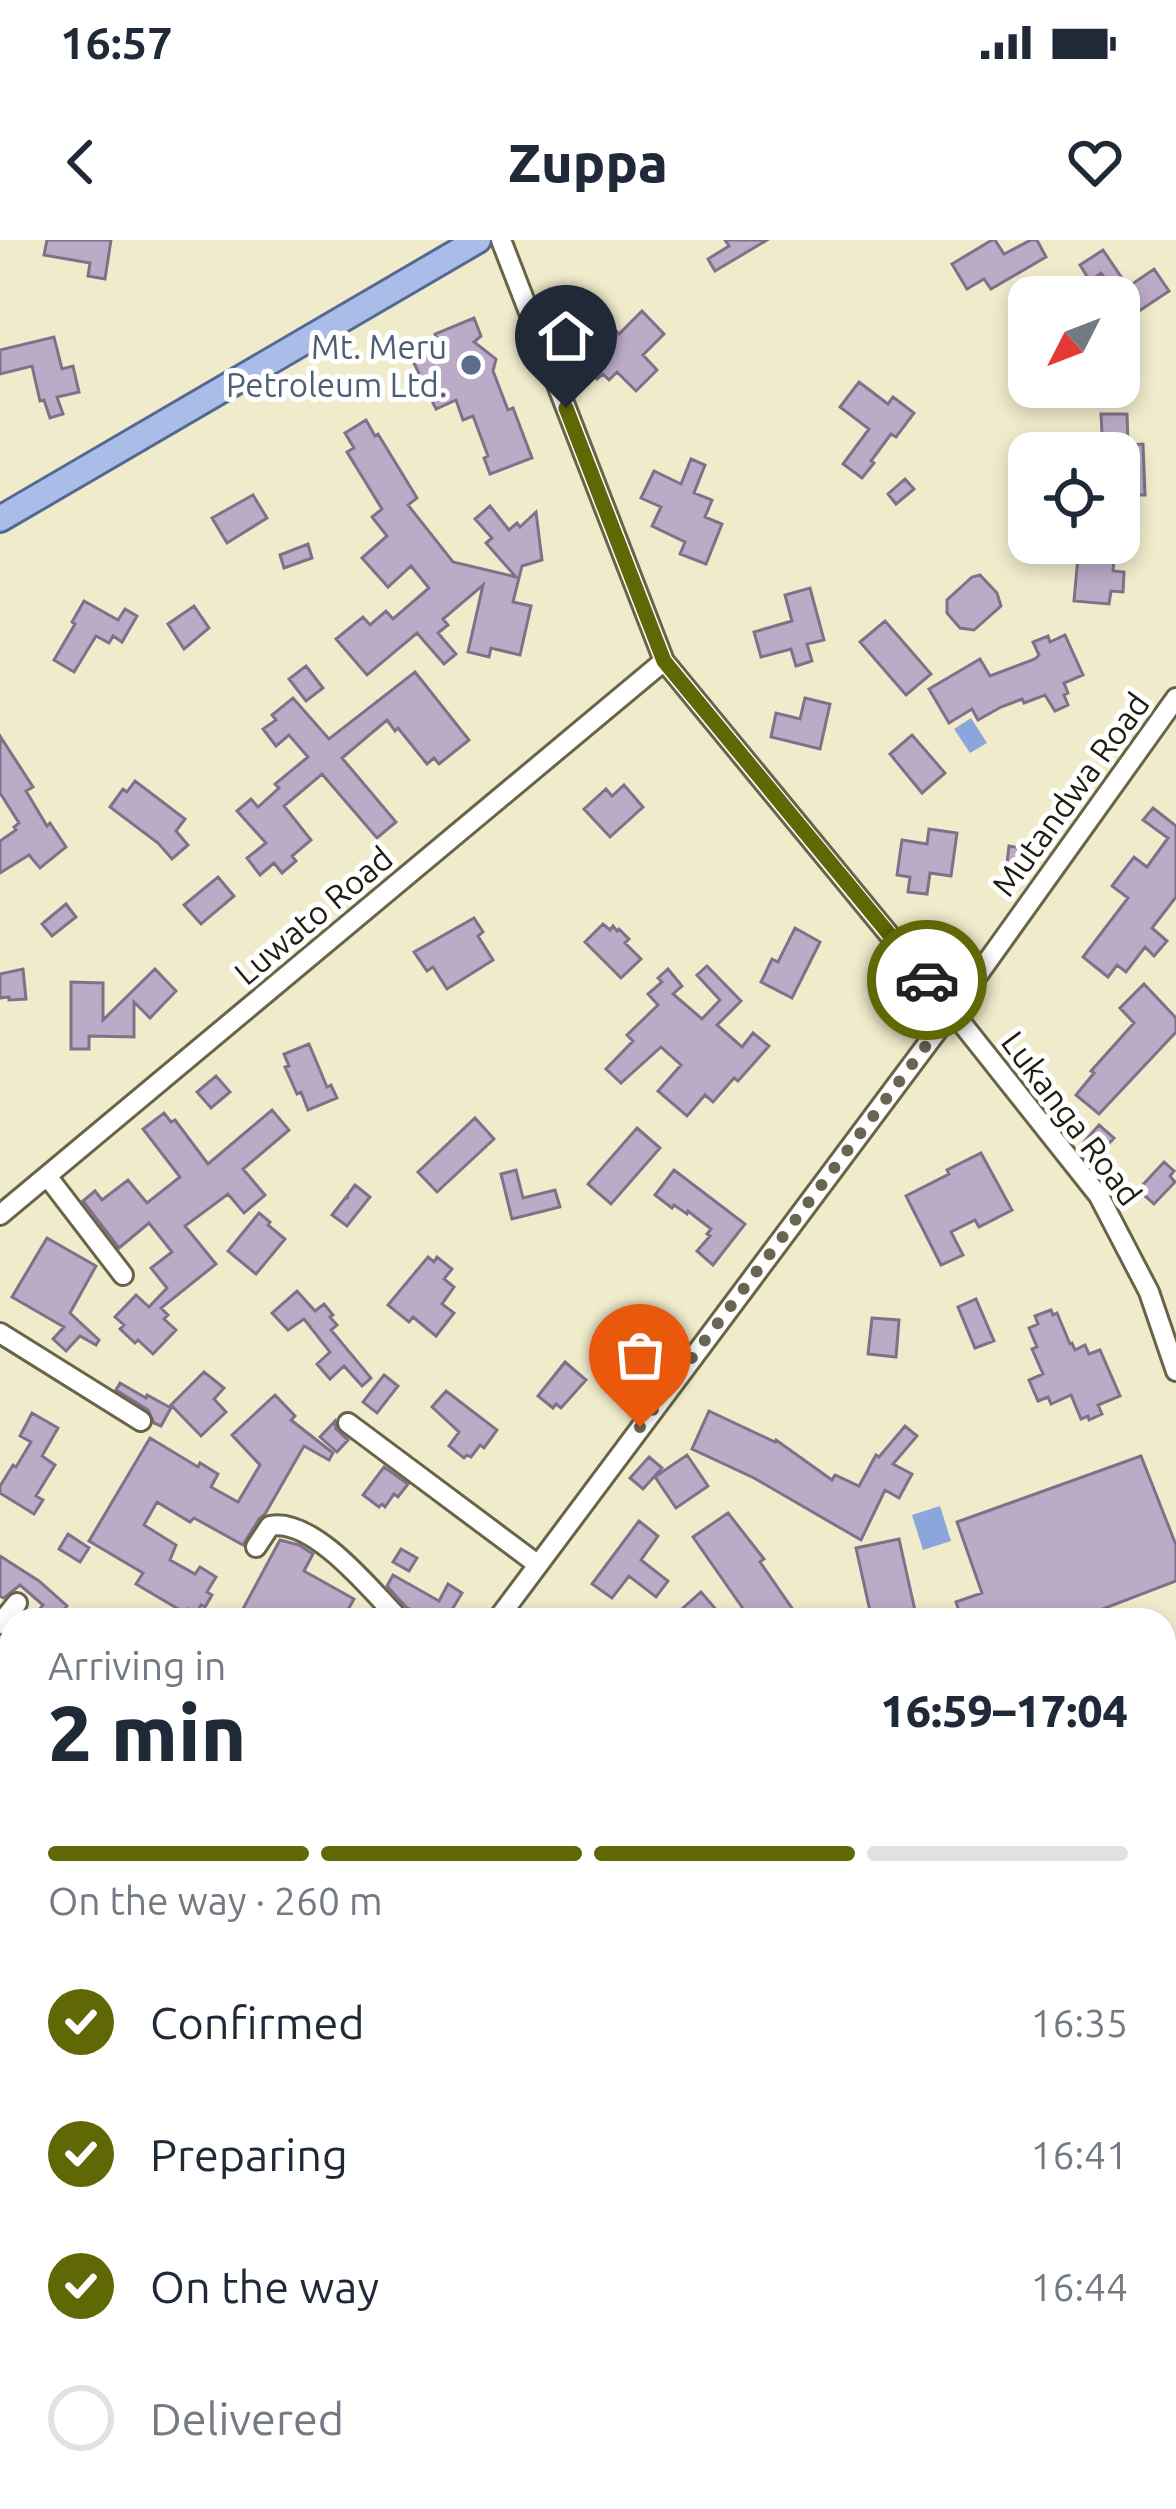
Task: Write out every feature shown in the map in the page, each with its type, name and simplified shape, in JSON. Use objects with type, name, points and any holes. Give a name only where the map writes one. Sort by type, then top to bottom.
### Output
[{"type":"main road","points":[[0,519],[478,240]]},
{"type":"street","name":"Lukanga Road","points":[[501,240],[664,661],[1099,1196],[1149,1292],[1176,1371]]},
{"type":"street","name":"Luwato Road","points":[[0,1215],[664,661]]},
{"type":"street","name":"Mutandwa Road","points":[[506,1608],[952,1011],[1176,698]]},
{"type":"street","points":[[47,1176],[123,1275]]},
{"type":"street","points":[[0,1334],[141,1420]]},
{"type":"street","points":[[348,1423],[537,1564]]},
{"type":"street","points":[[256,1547],[270,1526],[280,1524],[305,1532],[388,1608]]},
{"type":"street","points":[[13,1608],[17,1603]]},
{"type":"water","points":[[971,718],[987,743],[970,753],[954,729]]},
{"type":"water","points":[[940,1506],[951,1541],[923,1550],[912,1515]]},
{"type":"building","points":[[47,240],[111,240],[105,279],[88,276],[90,263],[44,255]]},
{"type":"building","points":[[725,240],[767,240],[715,271],[708,259],[729,246]]},
{"type":"building","points":[[992,240],[1004,254],[1037,240],[1046,257],[991,289],[984,279],[967,289],[952,264]]},
{"type":"building","points":[[1103,250],[1121,276],[1087,276],[1080,265]]},
{"type":"building","points":[[1154,269],[1169,291],[1140,310],[1140,279]]},
{"type":"building","points":[[642,311],[664,334],[643,355],[657,370],[636,391],[617,372],[609,380],[603,374],[597,379],[586,367],[591,362],[573,343],[601,315],[619,334]]},
{"type":"building","points":[[474,318],[481,336],[474,342],[496,359],[493,371],[532,458],[490,474],[473,416],[463,420],[456,400],[436,409],[411,357],[438,344],[435,334]]},
{"type":"building","points":[[54,337],[62,369],[73,366],[79,392],[57,397],[63,414],[50,418],[44,400],[40,401],[32,366],[0,374],[0,350]]},
{"type":"building","points":[[859,382],[888,404],[893,397],[914,413],[896,437],[891,434],[862,478],[843,464],[869,429],[840,407]]},
{"type":"building","points":[[1101,414],[1127,414],[1128,432],[1102,432]]},
{"type":"building","points":[[366,420],[417,498],[408,505],[453,562],[516,577],[486,543],[492,538],[475,519],[490,506],[509,530],[517,523],[520,527],[536,512],[542,560],[522,566],[513,602],[531,606],[520,655],[491,648],[489,657],[468,652],[483,585],[443,619],[448,625],[438,633],[456,654],[444,664],[417,633],[367,675],[336,639],[363,617],[370,625],[386,611],[393,619],[429,588],[411,566],[388,587],[362,558],[387,536],[372,517],[382,509],[347,452],[354,448],[345,433]]},
{"type":"building","points":[[1140,444],[1143,444],[1145,495],[1140,495]]},
{"type":"building","points":[[691,459],[705,465],[694,493],[712,500],[705,517],[722,524],[706,564],[680,554],[685,542],[652,526],[661,507],[641,498],[654,471],[681,484]]},
{"type":"building","points":[[905,479],[914,489],[896,504],[888,494]]},
{"type":"building","points":[[253,495],[267,518],[227,543],[212,518]]},
{"type":"building","points":[[308,544],[312,558],[284,568],[280,555]]},
{"type":"building","points":[[1077,564],[1114,564],[1113,571],[1124,572],[1123,592],[1111,591],[1109,604],[1074,601]]},
{"type":"building","points":[[980,575],[997,593],[1001,606],[974,630],[960,628],[947,613],[947,600]]},
{"type":"building","points":[[810,588],[824,640],[807,644],[812,661],[796,666],[791,649],[761,657],[754,632],[792,621],[785,595]]},
{"type":"building","points":[[84,601],[118,620],[125,609],[137,616],[122,642],[113,636],[109,643],[96,636],[74,672],[54,660]]},
{"type":"building","points":[[194,606],[209,628],[184,649],[168,624]]},
{"type":"building","points":[[885,621],[931,674],[906,695],[860,642]]},
{"type":"building","points":[[1065,635],[1083,675],[1064,683],[1068,705],[1055,711],[1045,695],[1024,703],[1022,699],[978,720],[972,709],[949,723],[929,689],[980,659],[990,676],[1035,659],[1039,655],[1033,642],[1048,636],[1050,642]]},
{"type":"building","points":[[306,666],[323,688],[306,701],[289,679]]},
{"type":"building","points":[[415,672],[469,740],[439,764],[434,758],[427,764],[387,720],[342,758],[396,822],[377,838],[322,774],[284,806],[311,840],[292,856],[296,861],[282,873],[274,863],[260,875],[247,858],[266,843],[237,811],[251,799],[258,807],[279,788],[275,784],[308,757],[289,735],[276,746],[263,729],[276,720],[272,715],[293,698],[329,739]]},
{"type":"building","points":[[805,698],[830,704],[820,749],[771,737],[776,713],[800,719]]},
{"type":"building","points":[[912,735],[945,773],[922,793],[890,754]]},
{"type":"building","points":[[0,736],[33,787],[26,791],[66,847],[40,868],[29,855],[0,873],[0,841],[19,823],[0,793]]},
{"type":"building","points":[[135,781],[185,819],[176,831],[188,845],[172,859],[110,807]]},
{"type":"building","points":[[624,785],[643,807],[610,837],[584,809],[606,789],[612,796]]},
{"type":"building","points":[[1153,808],[1176,826],[1176,897],[1152,928],[1167,941],[1154,956],[1145,947],[1126,972],[1117,965],[1108,977],[1083,957],[1128,898],[1112,886],[1134,857],[1147,867],[1168,838],[1143,820]]},
{"type":"building","points":[[929,829],[957,833],[951,876],[930,873],[927,894],[908,892],[910,877],[897,875],[902,840],[927,844]]},
{"type":"building","points":[[1009,846],[1028,849],[1025,874],[1006,871]]},
{"type":"building","points":[[218,877],[234,896],[201,924],[184,905]]},
{"type":"building","points":[[66,904],[76,917],[52,936],[42,924]]},
{"type":"building","points":[[474,918],[483,932],[478,936],[493,960],[447,989],[433,967],[427,971],[414,952]]},
{"type":"building","points":[[603,924],[610,930],[613,926],[619,929],[641,959],[621,978],[585,942]]},
{"type":"building","points":[[795,928],[820,942],[792,998],[761,982],[772,959],[778,962]]},
{"type":"building","points":[[707,966],[741,1001],[717,1025],[742,1047],[753,1033],[769,1046],[738,1081],[734,1078],[713,1102],[705,1095],[687,1116],[658,1091],[681,1065],[661,1047],[621,1083],[606,1069],[633,1041],[627,1035],[658,1005],[648,994],[668,969],[682,986],[673,994],[702,1019],[720,1000],[697,975]]},
{"type":"building","points":[[23,969],[26,999],[0,998],[0,974]]},
{"type":"building","points":[[155,969],[176,991],[150,1018],[134,1002],[134,1037],[89,1036],[89,1049],[71,1049],[71,982],[103,983],[103,1020]]},
{"type":"building","points":[[1144,984],[1176,1018],[1176,1032],[1099,1114],[1076,1095],[1134,1023],[1120,1008]]},
{"type":"building","points":[[309,1044],[327,1087],[331,1085],[337,1098],[308,1110],[285,1067],[289,1066],[284,1054]]},
{"type":"building","points":[[216,1076],[230,1092],[211,1108],[197,1092]]},
{"type":"building","points":[[272,1110],[289,1130],[243,1169],[265,1195],[244,1213],[228,1194],[185,1226],[216,1264],[161,1308],[168,1315],[164,1319],[176,1330],[153,1354],[120,1329],[124,1325],[115,1317],[136,1295],[149,1307],[167,1288],[151,1268],[172,1252],[149,1223],[119,1248],[83,1201],[95,1191],[102,1200],[128,1180],[147,1203],[180,1177],[143,1129],[164,1113],[171,1122],[175,1120],[208,1164]]},
{"type":"building","points":[[475,1118],[494,1139],[437,1192],[418,1172]]},
{"type":"building","points":[[1099,1125],[1114,1138],[1098,1155],[1084,1142]]},
{"type":"building","points":[[637,1128],[660,1148],[611,1204],[588,1184]]},
{"type":"building","points":[[981,1153],[1012,1210],[979,1227],[975,1220],[951,1232],[963,1255],[941,1265],[906,1196]]},
{"type":"building","points":[[1164,1162],[1174,1171],[1170,1176],[1175,1182],[1154,1204],[1138,1190]]},
{"type":"building","points":[[516,1170],[523,1198],[555,1190],[560,1207],[512,1219],[501,1174]]},
{"type":"building","points":[[674,1170],[745,1224],[713,1265],[697,1251],[711,1229],[655,1195]]},
{"type":"building","points":[[355,1185],[370,1197],[347,1226],[332,1215]]},
{"type":"building","points":[[259,1213],[285,1239],[256,1274],[228,1251]]},
{"type":"building","points":[[47,1238],[96,1266],[70,1313],[99,1340],[96,1345],[80,1336],[66,1351],[53,1339],[64,1327],[12,1297]]},
{"type":"building","points":[[428,1257],[434,1262],[437,1257],[452,1269],[444,1279],[454,1287],[442,1304],[454,1313],[436,1336],[388,1305]]},
{"type":"building","points":[[297,1291],[315,1311],[324,1304],[333,1315],[337,1325],[331,1330],[371,1378],[362,1386],[344,1366],[330,1379],[317,1364],[330,1352],[304,1319],[288,1330],[272,1313]]},
{"type":"building","points":[[976,1299],[994,1341],[975,1348],[958,1307]]},
{"type":"building","points":[[1051,1310],[1057,1313],[1075,1350],[1085,1345],[1089,1354],[1100,1350],[1120,1396],[1098,1405],[1102,1414],[1089,1420],[1088,1416],[1081,1419],[1071,1395],[1051,1404],[1048,1397],[1038,1401],[1029,1380],[1043,1374],[1029,1328],[1038,1324],[1035,1316]]},
{"type":"building","points":[[872,1318],[899,1320],[896,1357],[868,1354]]},
{"type":"building","points":[[565,1362],[586,1380],[561,1408],[556,1404],[553,1408],[538,1396]]},
{"type":"building","points":[[204,1372],[224,1388],[214,1399],[226,1412],[201,1436],[171,1405]]},
{"type":"building","points":[[384,1375],[398,1386],[377,1413],[363,1402]]},
{"type":"building","points":[[120,1383],[171,1408],[161,1426],[148,1410],[116,1390]]},
{"type":"building","points":[[446,1391],[497,1430],[471,1457],[464,1458],[449,1446],[459,1432],[432,1407]]},
{"type":"building","points":[[275,1395],[295,1416],[291,1420],[333,1453],[329,1460],[304,1446],[243,1545],[157,1502],[144,1525],[176,1545],[170,1560],[195,1574],[200,1567],[216,1577],[205,1607],[177,1608],[136,1584],[143,1573],[89,1541],[150,1438],[218,1474],[211,1487],[238,1502],[260,1465],[232,1435]]},
{"type":"building","points":[[709,1411],[776,1440],[832,1480],[835,1475],[859,1486],[876,1455],[905,1426],[917,1436],[893,1464],[912,1474],[899,1498],[885,1490],[861,1540],[754,1478],[692,1449]]},
{"type":"building","points":[[32,1413],[58,1428],[42,1456],[55,1465],[36,1496],[43,1500],[34,1514],[0,1493],[0,1486],[31,1442],[20,1436]]},
{"type":"building","points":[[335,1421],[336,1429],[348,1440],[337,1452],[320,1437]]},
{"type":"building","points":[[687,1455],[708,1486],[676,1508],[655,1477]]},
{"type":"building","points":[[1141,1456],[1176,1545],[1176,1581],[1105,1608],[958,1608],[956,1602],[982,1593],[957,1522]]},
{"type":"building","points":[[649,1457],[662,1468],[643,1489],[630,1478]]},
{"type":"building","points":[[384,1467],[408,1484],[398,1497],[394,1494],[385,1507],[379,1507],[363,1495]]},
{"type":"building","points":[[728,1513],[764,1559],[760,1562],[792,1608],[743,1608],[693,1537]]},
{"type":"building","points":[[639,1521],[658,1536],[641,1560],[668,1581],[656,1597],[629,1576],[612,1598],[592,1584]]},
{"type":"building","points":[[68,1534],[89,1548],[80,1562],[59,1549]]},
{"type":"building","points":[[899,1539],[914,1608],[869,1608],[856,1548]]},
{"type":"building","points":[[280,1540],[313,1554],[304,1571],[354,1599],[349,1608],[243,1608]]},
{"type":"building","points":[[401,1549],[417,1558],[409,1571],[393,1562]]},
{"type":"building","points":[[0,1556],[67,1606],[41,1608],[43,1605],[20,1585],[4,1598],[0,1596]]},
{"type":"building","points":[[393,1575],[439,1601],[448,1584],[462,1593],[453,1608],[408,1608],[387,1586]]},
{"type":"building","points":[[701,1592],[715,1608],[683,1608]]},
{"type":"way so far","points":[[640,1427],[952,1011],[927,980]]},
{"type":"place","name":"Mt. Meru Petroleum Ltd.","points":[[471,365]]},
{"type":"route","points":[[566,408],[664,661],[927,980]]}]
